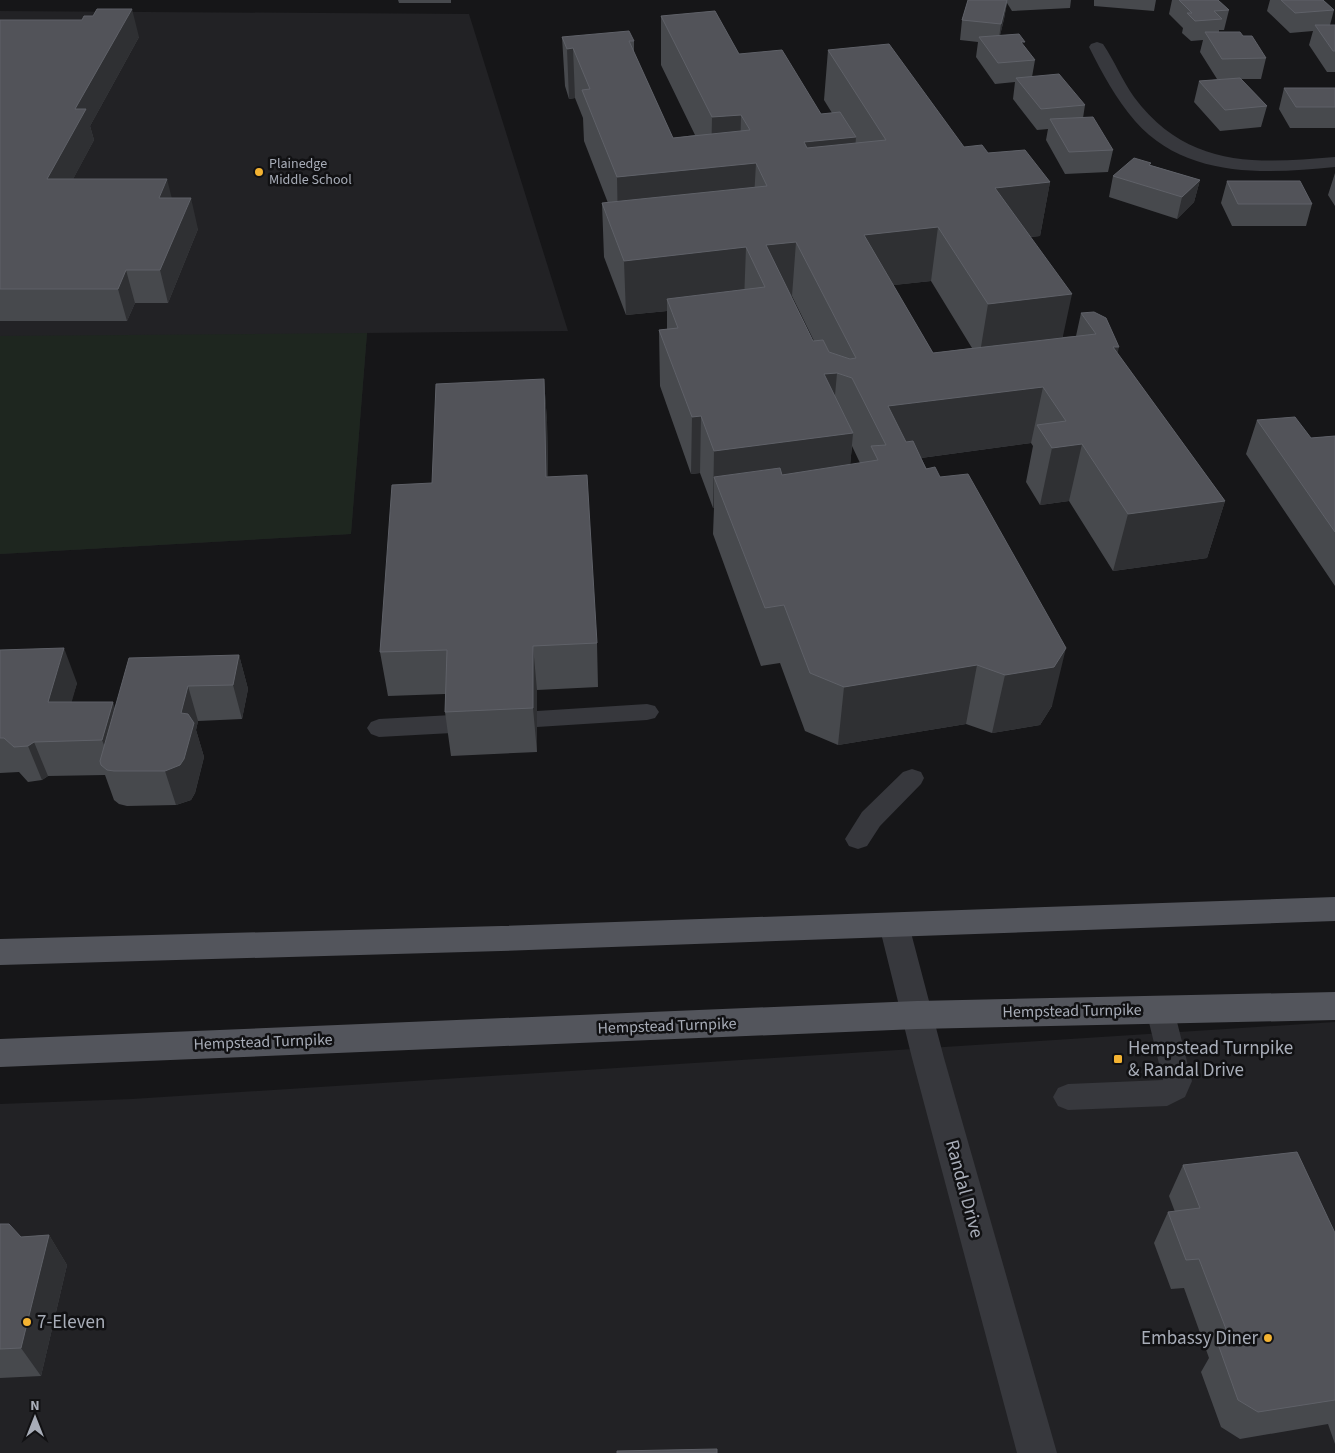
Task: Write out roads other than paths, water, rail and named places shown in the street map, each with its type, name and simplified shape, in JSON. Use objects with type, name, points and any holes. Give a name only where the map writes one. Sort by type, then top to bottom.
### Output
[{"type":"main road","points":[[0,952],[225,947],[1335,909]]},
{"type":"main road","name":"Hempstead Turnpike","points":[[0,1053],[917,1015],[1335,1006]]},
{"type":"street","points":[[1097,47],[1114,82],[1137,112],[1157,134],[1176,147],[1197,156],[1229,163],[1263,167],[1335,162]]},
{"type":"street","name":"Randal Drive","points":[[894,925],[1037,1453]]},
{"type":"lane","points":[[537,719],[647,712]]},
{"type":"lane","points":[[379,728],[452,724]]},
{"type":"lane","points":[[858,839],[871,820],[912,778]]},
{"type":"lane","points":[[1068,1097],[1168,1093],[1175,1088],[1178,1081],[1160,1010]]},
{"type":"place","name":"Plainedge Middle School","points":[[259,172]]},
{"type":"place","name":"Hempstead Turnpike & Randal Drive","points":[[1118,1059]]},
{"type":"place","name":"7-Eleven","points":[[27,1322]]},
{"type":"place","name":"Embassy Diner","points":[[1268,1338]]}]
